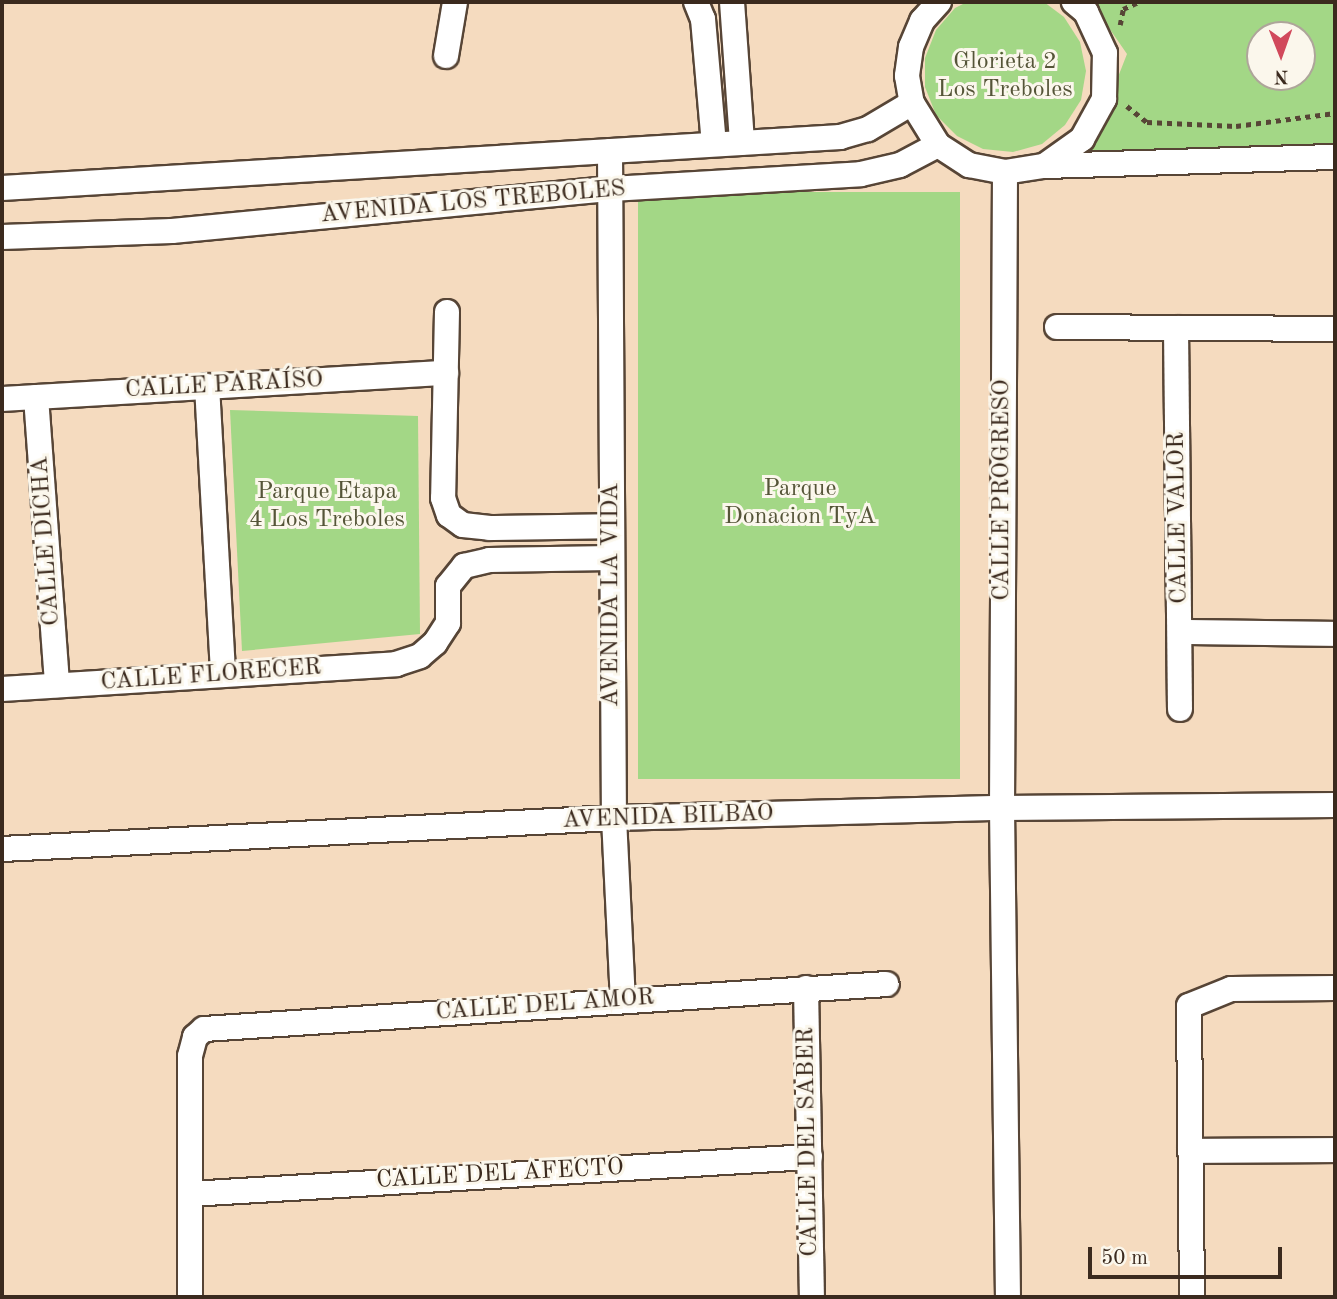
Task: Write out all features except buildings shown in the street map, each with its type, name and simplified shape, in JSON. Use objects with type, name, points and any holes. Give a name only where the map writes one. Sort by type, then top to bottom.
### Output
[{"type":"street","points":[[446,56],[455,2]]},
{"type":"street","points":[[696,2],[703,19],[714,144]]},
{"type":"street","points":[[732,2],[742,143]]},
{"type":"street","points":[[939,2],[922,21],[911,47],[908,76],[912,103],[939,145],[969,165],[1005,172],[1044,166],[1335,157]]},
{"type":"street","points":[[1044,166],[1082,139],[1104,99],[1105,53],[1086,12],[1073,2]]},
{"type":"street","name":"AVENIDA LOS TREBOLES","points":[[2,188],[840,137],[868,130],[912,103]]},
{"type":"street","name":"AVENIDA LOS TREBOLES","points":[[2,237],[172,231],[611,189],[861,174],[900,165],[939,145]]},
{"type":"street","name":"AVENIDA LA VIDA","points":[[610,151],[614,818],[623,1000]]},
{"type":"street","name":"CALLE PROGRESO","points":[[1005,172],[1002,808],[1008,1297]]},
{"type":"street","points":[[447,312],[443,498],[449,515],[463,525],[490,528],[612,526]]},
{"type":"street","points":[[1057,327],[1335,329]]},
{"type":"street","name":"CALLE VALOR","points":[[1177,327],[1180,709]]},
{"type":"street","name":"CALLE PARAÍSO","points":[[2,399],[446,373]]},
{"type":"street","points":[[207,386],[223,675]]},
{"type":"street","name":"CALLE DICHA","points":[[36,397],[58,685]]},
{"type":"street","name":"CALLE FLORECER","points":[[2,689],[396,664],[420,656],[435,643],[448,623],[448,586],[464,566],[489,560],[611,558]]},
{"type":"street","points":[[1181,632],[1335,634]]},
{"type":"street","name":"AVENIDA BILBAO","points":[[2,849],[614,818],[1002,808],[1335,805]]},
{"type":"street","name":"CALLE DEL AMOR","points":[[190,1194],[190,1056],[195,1037],[204,1029],[887,984]]},
{"type":"street","name":"CALLE DEL SABER","points":[[806,988],[812,1297]]},
{"type":"street","points":[[1192,1297],[1189,1006],[1231,989],[1335,988]]},
{"type":"street","points":[[1190,1151],[1335,1150]]},
{"type":"street","name":"CALLE DEL AFECTO","points":[[190,1194],[810,1157]]},
{"type":"street","points":[[190,1194],[190,1297]]},
{"type":"path","points":[[1120,34],[1123,9],[1139,2]]},
{"type":"path","points":[[1119,100],[1147,122],[1236,126],[1335,113]]},
{"type":"green space","name":"Glorieta 2 Los Treboles","points":[[967,2],[1044,2],[1064,17],[1080,42],[1086,71],[1081,100],[1065,125],[1042,144],[1013,152],[983,149],[957,136],[936,115],[925,87],[925,58],[936,30],[955,8]]},
{"type":"green space","points":[[1091,2],[1335,2],[1335,146],[1089,151],[1127,54]]},
{"type":"green space","name":"Parque Donacion TyA","points":[[638,192],[960,192],[960,779],[638,779]]},
{"type":"green space","name":"Parque Etapa 4 Los Treboles","points":[[230,410],[418,416],[420,634],[242,651]]}]
